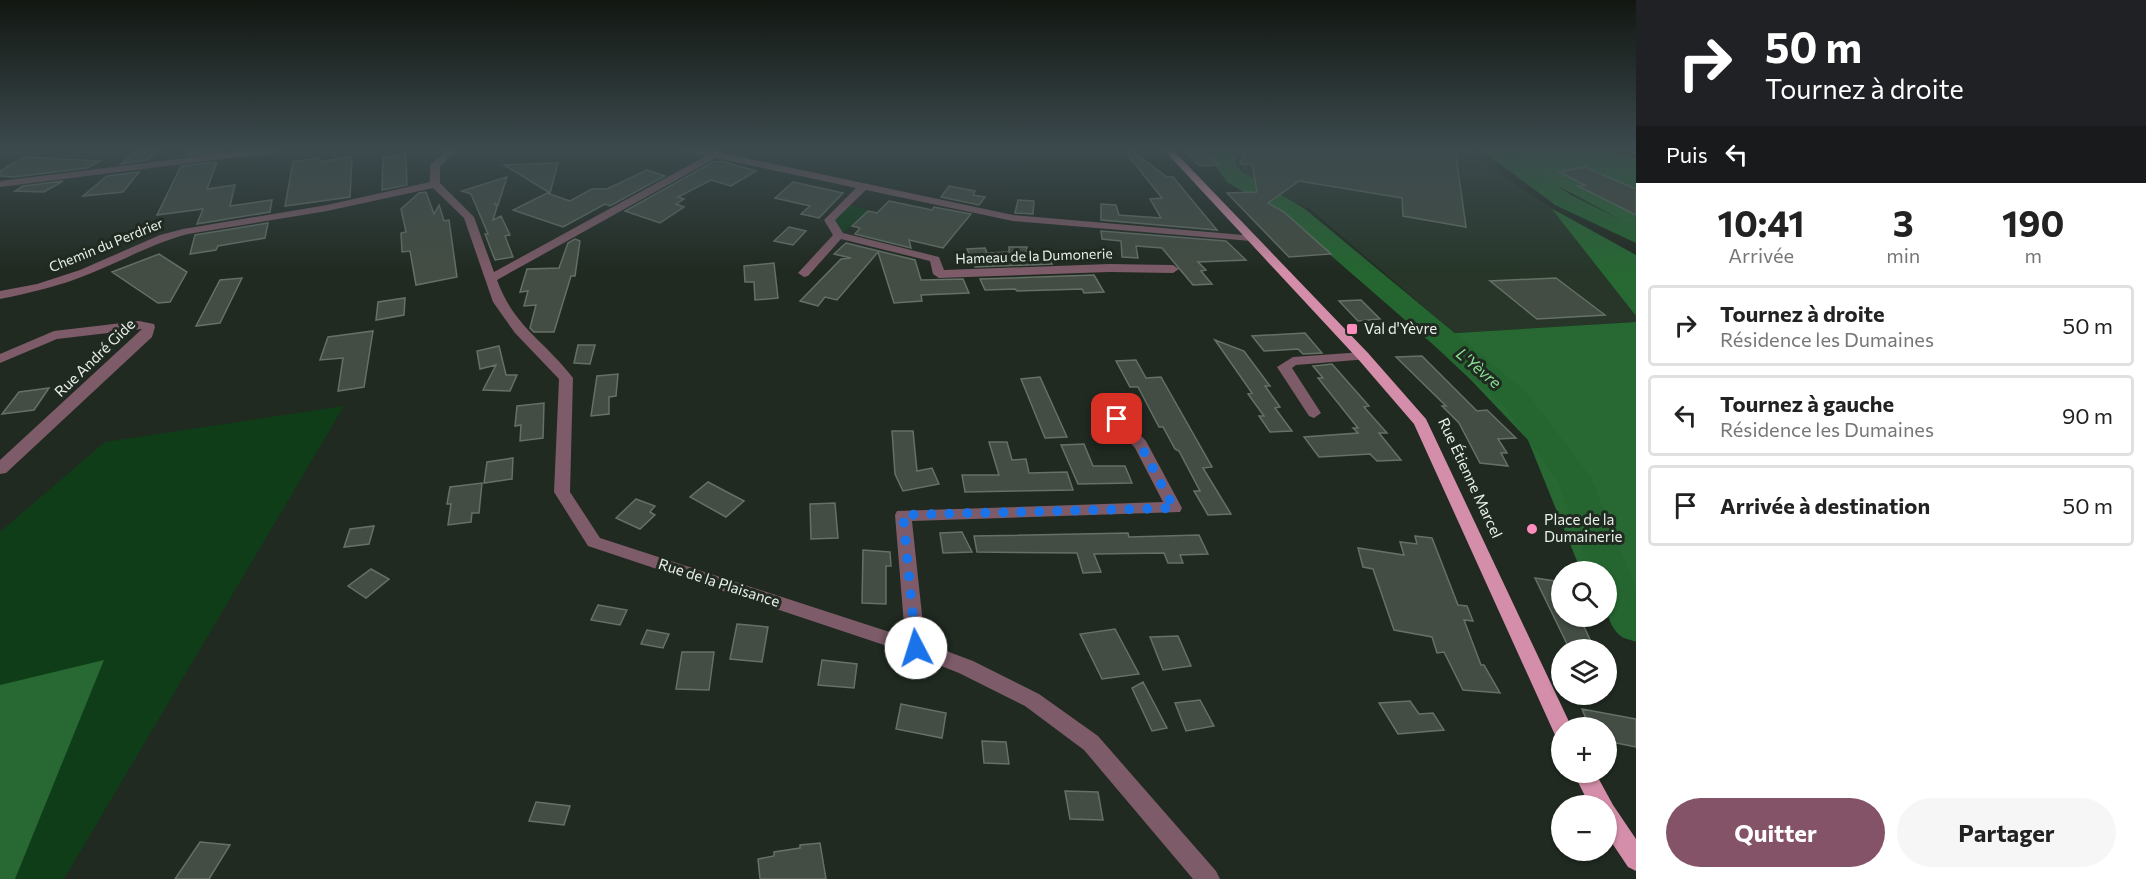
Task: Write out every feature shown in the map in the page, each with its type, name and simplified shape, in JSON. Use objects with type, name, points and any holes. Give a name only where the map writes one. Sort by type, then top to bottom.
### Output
[{"type":"main road","name":"Rue Étienne Marcel","points":[[1206,190],[1407,404],[1426,432],[1557,717]]},
{"type":"main road","points":[[1617,830],[1636,859]]},
{"type":"street","name":"Chemin du Perdrier","points":[[0,296],[40,287],[84,272],[164,237],[187,231],[327,208],[408,190]]},
{"type":"street","name":"Rue de la Plaisance","points":[[441,190],[469,217],[499,302],[520,330],[566,378],[562,492],[594,542],[916,648],[966,667],[1032,700],[1091,743],[1208,879]]},
{"type":"street","points":[[492,278],[650,190]]},
{"type":"street","points":[[804,273],[839,235],[829,220],[860,190]]},
{"type":"street","points":[[878,190],[1013,218],[1251,238]]},
{"type":"street","name":"Hameau de la Dumonerie","points":[[839,235],[934,259],[939,274],[1109,268],[1173,269]]},
{"type":"street","name":"Rue André Gide","points":[[0,359],[54,335],[139,325],[149,327],[147,334],[0,469]]},
{"type":"street","points":[[1314,413],[1284,367],[1293,361],[1363,356]]},
{"type":"street","points":[[916,648],[903,515],[1174,508],[1141,446],[1117,419]]},
{"type":"shaded area","points":[[1267,190],[1524,190],[1551,208],[1636,316],[1636,322],[1454,333],[1310,209]]},
{"type":"green space","points":[[1566,190],[1636,190],[1636,228]]},
{"type":"green space","points":[[849,205],[869,210],[843,233],[833,221]]},
{"type":"green space","points":[[1551,208],[1636,255],[1636,316]]},
{"type":"green space","points":[[1636,322],[1636,620],[1617,606],[1617,561],[1577,561],[1528,440],[1470,379],[1423,335]]},
{"type":"green space","points":[[344,406],[64,879],[0,879],[0,532],[105,442]]},
{"type":"green space","points":[[104,660],[15,879],[0,879],[0,685]]},
{"type":"building","points":[[17,190],[47,190],[44,192],[15,191]]},
{"type":"building","points":[[90,190],[125,190],[123,192],[83,196]]},
{"type":"building","points":[[169,190],[234,190],[230,206],[272,200],[270,212],[197,224],[203,209],[157,215]]},
{"type":"building","points":[[288,190],[350,190],[350,197],[285,206]]},
{"type":"building","points":[[503,190],[498,205],[495,204],[497,207],[493,220],[501,216],[510,235],[505,236],[513,257],[495,260],[485,234],[488,234],[471,194],[462,191]]},
{"type":"building","points":[[590,190],[639,190],[610,206],[605,204],[563,227],[513,210],[547,193],[570,201]]},
{"type":"building","points":[[663,190],[692,190],[678,197],[684,199],[676,204],[684,207],[660,223],[625,211]]},
{"type":"building","points":[[784,190],[829,190],[843,193],[819,218],[801,214],[810,206],[775,198]]},
{"type":"building","points":[[946,190],[970,190],[975,191],[973,195],[985,197],[979,205],[941,197]]},
{"type":"building","points":[[1156,190],[1184,190],[1217,230],[1101,220],[1101,204],[1116,205],[1119,215],[1161,218],[1150,199],[1162,198]]},
{"type":"building","points":[[1257,190],[1286,190],[1268,203],[1284,212],[1331,254],[1289,257],[1227,193],[1257,192]]},
{"type":"building","points":[[1354,190],[1461,190],[1466,227],[1403,216],[1402,198]]},
{"type":"building","points":[[1586,190],[1636,190],[1636,215]]},
{"type":"building","points":[[426,192],[434,214],[439,205],[444,221],[449,220],[457,277],[416,285],[410,251],[402,252],[401,233],[406,232],[401,209],[419,193]]},
{"type":"building","points":[[1018,200],[1034,201],[1033,214],[1015,213]]},
{"type":"building","points":[[889,201],[932,210],[934,207],[971,214],[943,248],[909,240],[911,248],[855,234],[860,228],[852,226],[868,211],[877,213]]},
{"type":"building","points":[[268,223],[265,238],[218,246],[216,250],[190,254],[195,235]]},
{"type":"building","points":[[789,227],[806,231],[793,245],[774,241]]},
{"type":"building","points":[[1101,231],[1226,241],[1246,260],[1198,262],[1206,270],[1201,271],[1212,284],[1193,285],[1162,248],[1136,246],[1138,258],[1122,257],[1121,241],[1102,239]]},
{"type":"building","points":[[575,239],[580,241],[575,276],[571,276],[554,332],[534,332],[530,328],[536,305],[524,306],[528,291],[520,292],[527,269],[559,268],[568,243]]},
{"type":"building","points":[[846,243],[915,260],[921,280],[963,279],[969,293],[921,295],[922,301],[894,303],[878,252],[837,300],[825,297],[818,306],[800,301],[841,259],[851,258],[834,254]]},
{"type":"building","points":[[1009,247],[1027,247],[1026,254],[1046,254],[1052,264],[975,267],[967,249],[985,248],[987,253],[1009,252]]},
{"type":"building","points":[[159,254],[187,272],[170,302],[158,303],[112,272]]},
{"type":"building","points":[[774,263],[778,298],[755,300],[754,282],[745,282],[744,266]]},
{"type":"building","points":[[1094,275],[1104,292],[1084,293],[1082,289],[985,290],[980,279]]},
{"type":"building","points":[[242,278],[220,323],[196,326],[220,280]]},
{"type":"building","points":[[1556,278],[1605,315],[1537,319],[1490,281]]},
{"type":"building","points":[[405,298],[404,315],[376,320],[378,302]]},
{"type":"building","points":[[1361,300],[1380,319],[1358,321],[1339,301]]},
{"type":"building","points":[[373,331],[364,387],[338,391],[343,358],[320,360],[328,337]]},
{"type":"building","points":[[1305,333],[1322,353],[1303,354],[1298,349],[1264,351],[1252,336]]},
{"type":"building","points":[[1215,340],[1244,351],[1270,386],[1265,386],[1280,407],[1275,408],[1292,431],[1270,432],[1259,416],[1264,416],[1248,394],[1252,393]]},
{"type":"building","points":[[578,345],[595,345],[590,364],[574,363]]},
{"type":"building","points":[[499,346],[506,375],[517,375],[510,391],[483,390],[496,365],[480,369],[477,351]]},
{"type":"building","points":[[1422,356],[1477,411],[1487,410],[1516,438],[1498,439],[1507,453],[1501,453],[1508,466],[1480,463],[1459,423],[1442,406],[1446,406],[1396,357]]},
{"type":"building","points":[[1136,360],[1146,378],[1161,377],[1212,467],[1203,468],[1231,514],[1208,515],[1194,491],[1200,491],[1179,451],[1175,449],[1163,427],[1159,427],[1138,387],[1130,387],[1116,361]]},
{"type":"building","points":[[1332,364],[1369,406],[1364,407],[1387,433],[1379,433],[1401,460],[1377,461],[1370,454],[1319,457],[1304,437],[1358,433],[1353,428],[1358,428],[1318,378],[1323,378],[1313,366]]},
{"type":"building","points":[[618,374],[616,396],[609,397],[609,414],[591,416],[597,376]]},
{"type":"building","points":[[1040,377],[1067,437],[1045,438],[1021,379]]},
{"type":"building","points":[[49,388],[34,410],[2,414],[19,392]]},
{"type":"building","points":[[544,403],[543,438],[520,441],[521,425],[515,426],[517,406]]},
{"type":"building","points":[[892,431],[913,431],[917,471],[932,468],[939,484],[903,491],[895,474]]},
{"type":"building","points":[[989,442],[1007,442],[1012,460],[1026,459],[1029,473],[1067,472],[1073,490],[965,492],[962,475],[999,475]]},
{"type":"building","points":[[1084,444],[1093,466],[1125,466],[1132,483],[1078,484],[1061,445]]},
{"type":"building","points":[[513,458],[512,479],[484,483],[487,462]]},
{"type":"building","points":[[708,482],[744,501],[726,517],[690,497]]},
{"type":"building","points":[[482,483],[479,513],[472,513],[471,522],[448,525],[451,504],[447,504],[450,487]]},
{"type":"building","points":[[636,499],[655,506],[650,512],[655,515],[640,529],[616,518]]},
{"type":"building","points":[[835,503],[838,538],[811,539],[810,504]]},
{"type":"building","points":[[374,526],[369,544],[344,547],[350,529]]},
{"type":"building","points":[[962,532],[972,552],[943,553],[940,533]]},
{"type":"building","points":[[1128,533],[1129,537],[1199,535],[1208,554],[1180,555],[1183,563],[1168,563],[1164,553],[1094,554],[1101,572],[1083,573],[1077,553],[977,552],[974,536]]},
{"type":"building","points":[[1415,536],[1432,538],[1458,605],[1467,606],[1473,621],[1464,620],[1481,665],[1484,665],[1500,693],[1463,690],[1444,652],[1437,653],[1432,637],[1394,630],[1373,569],[1363,567],[1358,548],[1404,555],[1400,542],[1417,544]]},
{"type":"building","points":[[863,550],[890,552],[891,566],[886,566],[886,604],[862,603]]},
{"type":"building","points":[[371,569],[389,579],[366,598],[348,586]]},
{"type":"building","points":[[1535,578],[1551,580],[1551,611]]},
{"type":"building","points":[[598,605],[627,610],[620,625],[591,620]]},
{"type":"building","points":[[737,624],[768,627],[762,662],[730,659]]},
{"type":"building","points":[[1559,627],[1584,627],[1590,639],[1565,639]]},
{"type":"building","points":[[1115,629],[1139,674],[1102,679],[1080,634]]},
{"type":"building","points":[[647,630],[669,634],[663,648],[641,644]]},
{"type":"building","points":[[1178,636],[1191,666],[1163,670],[1150,637]]},
{"type":"building","points":[[682,652],[714,652],[709,690],[676,689]]},
{"type":"building","points":[[822,660],[857,664],[854,688],[818,685]]},
{"type":"building","points":[[1143,682],[1167,728],[1152,731],[1132,688]]},
{"type":"building","points":[[1200,700],[1214,726],[1186,731],[1175,703]]},
{"type":"building","points":[[1410,701],[1419,714],[1433,713],[1444,730],[1398,734],[1379,703]]},
{"type":"building","points":[[901,704],[946,713],[942,738],[896,729]]},
{"type":"building","points":[[1582,709],[1636,719],[1636,747],[1617,743],[1617,717],[1585,717]]},
{"type":"building","points":[[982,741],[1006,742],[1009,764],[984,763]]},
{"type":"building","points":[[1065,791],[1098,792],[1103,820],[1070,819]]},
{"type":"building","points":[[536,802],[570,806],[564,825],[529,821]]},
{"type":"building","points":[[200,842],[230,845],[209,879],[175,879]]},
{"type":"building","points":[[820,843],[826,879],[760,879],[758,859],[774,856],[774,852],[800,848],[800,845]]},
{"type":"waterway","name":"L'Yèvre","points":[[1257,190],[1297,214],[1516,400],[1574,478],[1624,608],[1636,625]]},
{"type":"waterway","name":"L'Yèvre","points":[[1549,190],[1563,200],[1636,236]]},
{"type":"place","name":"Val d'Yèvre","points":[[1352,329]]},
{"type":"place","name":"Place de la Dumainerie","points":[[1532,529]]},
{"type":"route","points":[[916,648],[903,515],[1174,508],[1141,446],[1117,419]]}]
